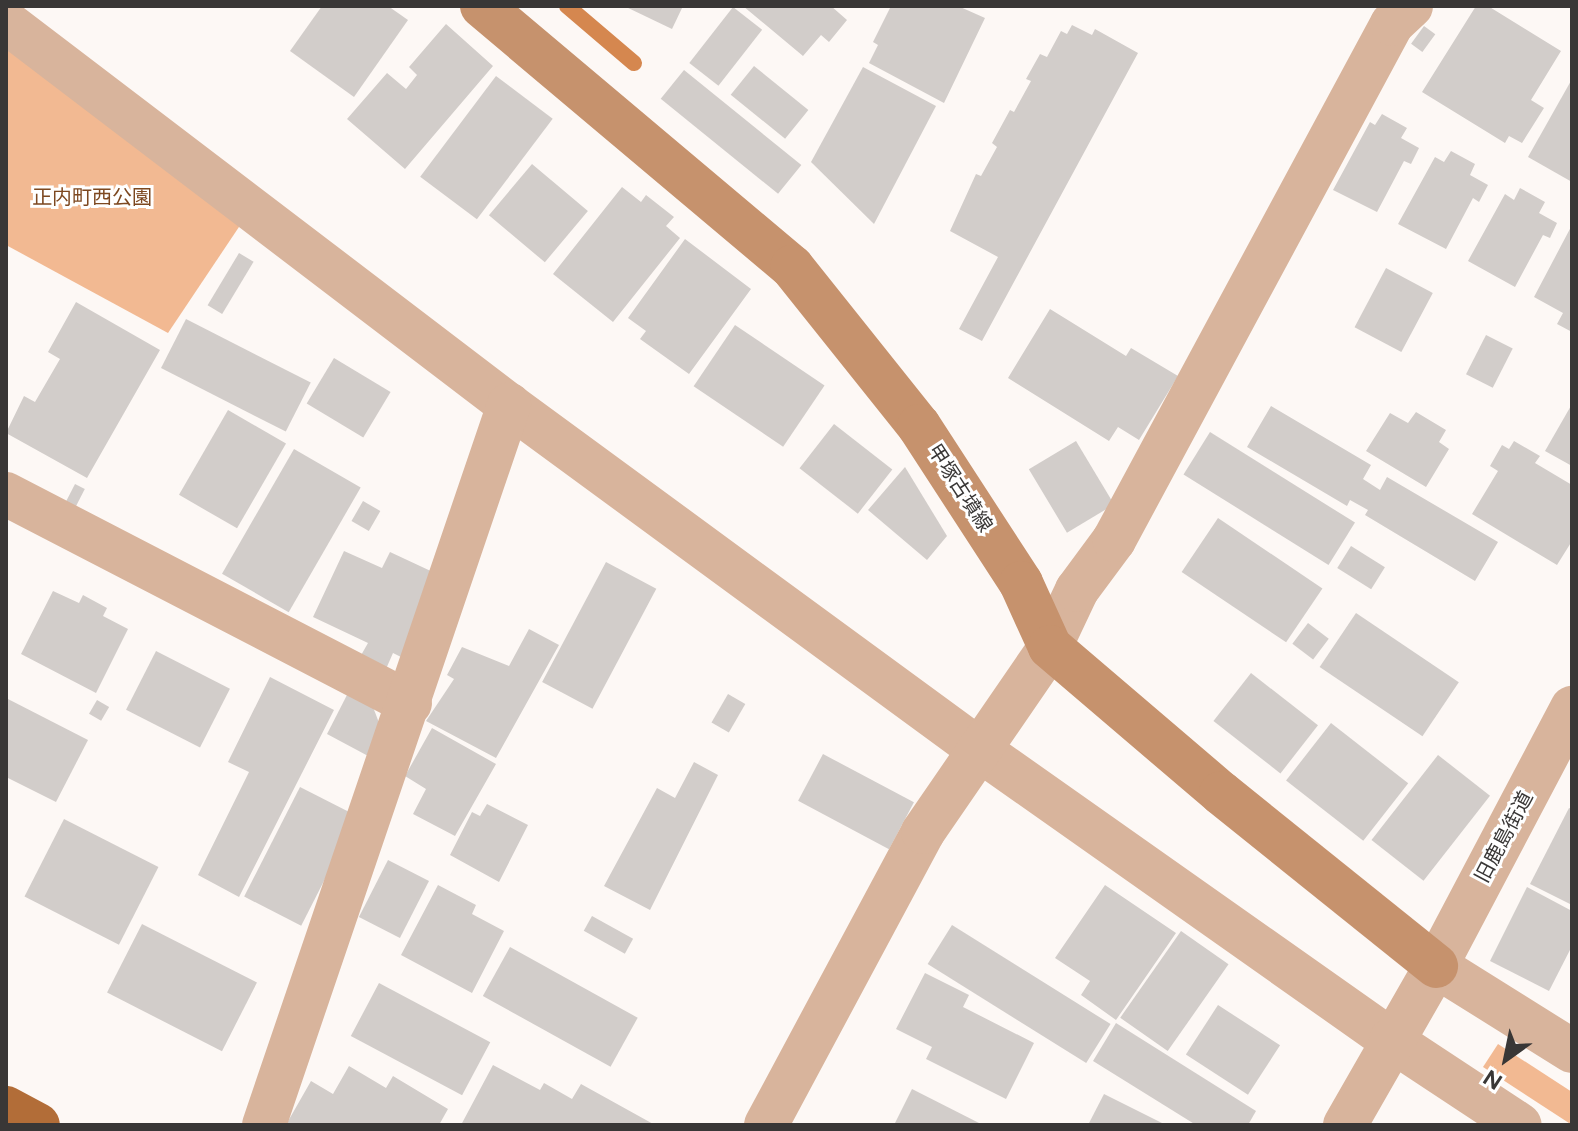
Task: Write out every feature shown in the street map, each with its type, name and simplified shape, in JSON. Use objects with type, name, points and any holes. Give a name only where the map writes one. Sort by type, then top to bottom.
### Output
[{"type":"highway","points":[[6,1108],[38,1125]]},
{"type":"main road","name":"甲塚古墳線","points":[[482,6],[792,267],[919,426],[1021,583],[1050,647],[1221,793],[1436,966]]},
{"type":"street","points":[[766,1125],[923,832],[1050,647],[1077,590],[1114,540],[1392,24],[1411,6]]},
{"type":"street","points":[[6,22],[509,405],[981,751],[1391,1040],[1520,1125]]},
{"type":"street","points":[[264,1125],[509,405]]},
{"type":"street","points":[[6,494],[410,703]]},
{"type":"street","name":"旧鹿島街道","points":[[1391,1040],[1436,966],[1572,708]]},
{"type":"street","points":[[1436,966],[1572,1051]]},
{"type":"street","points":[[1345,1125],[1391,1040]]},
{"type":"green space","name":"正内町西公園","points":[[6,27],[249,212],[168,333],[6,245]]},
{"type":"green space","points":[[1498,1044],[1572,1092],[1572,1125],[1483,1067]]},
{"type":"building","points":[[322,6],[388,6],[408,20],[354,97],[290,51]]},
{"type":"building","points":[[624,6],[683,6],[672,29]]},
{"type":"building","points":[[743,6],[831,6],[847,20],[829,42],[821,35],[803,56]]},
{"type":"building","points":[[891,6],[958,6],[985,18],[944,103],[869,63],[878,45],[873,42]]},
{"type":"building","points":[[1476,6],[1488,6],[1561,51],[1531,100],[1544,108],[1522,143],[1509,136],[1505,143],[1422,92]]},
{"type":"building","points":[[733,7],[762,30],[718,86],[689,63]]},
{"type":"building","points":[[446,24],[493,66],[405,169],[347,119],[387,73],[406,89],[417,75],[409,67]]},
{"type":"building","points":[[1072,25],[1092,35],[1095,29],[1138,53],[982,341],[959,329],[998,257],[950,231],[976,174],[981,176],[997,147],[992,143],[1031,81],[1026,79],[1040,54],[1047,57],[1061,31],[1067,34]]},
{"type":"building","points":[[1424,26],[1435,34],[1422,52],[1411,44]]},
{"type":"building","points":[[754,66],[808,110],[785,139],[731,95]]},
{"type":"building","points":[[863,67],[936,106],[874,224],[811,162]]},
{"type":"building","points":[[684,70],[801,165],[778,194],[661,99]]},
{"type":"building","points":[[496,76],[553,119],[477,219],[420,177]]},
{"type":"building","points":[[1572,79],[1572,182],[1528,157]]},
{"type":"building","points":[[1382,114],[1407,128],[1401,138],[1419,148],[1411,164],[1404,161],[1377,212],[1333,190],[1370,122],[1375,125]]},
{"type":"building","points":[[1451,151],[1475,164],[1470,175],[1488,185],[1479,202],[1473,198],[1446,249],[1398,224],[1435,157],[1444,162]]},
{"type":"building","points":[[532,164],[588,211],[545,262],[489,215]]},
{"type":"building","points":[[622,187],[641,202],[646,195],[674,217],[666,226],[680,238],[613,322],[553,274]]},
{"type":"building","points":[[1520,188],[1545,202],[1539,213],[1557,223],[1550,238],[1543,235],[1515,287],[1468,261],[1505,194],[1514,200]]},
{"type":"building","points":[[1572,225],[1572,332],[1557,324],[1563,313],[1534,297]]},
{"type":"building","points":[[685,239],[751,289],[689,374],[640,339],[646,331],[628,318]]},
{"type":"building","points":[[239,253],[254,262],[222,314],[208,305]]},
{"type":"building","points":[[1386,268],[1433,293],[1401,352],[1355,327]]},
{"type":"building","points":[[76,302],[160,350],[87,478],[6,433],[24,396],[35,402],[60,359],[48,352]]},
{"type":"building","points":[[1050,309],[1126,356],[1131,348],[1178,376],[1139,440],[1118,427],[1109,441],[1008,378]]},
{"type":"building","points":[[186,319],[311,383],[286,432],[161,368]]},
{"type":"building","points":[[735,325],[825,385],[783,447],[694,386]]},
{"type":"building","points":[[1486,335],[1513,349],[1493,388],[1466,374]]},
{"type":"building","points":[[334,358],[391,392],[363,437],[307,403]]},
{"type":"building","points":[[1572,404],[1572,466],[1545,451]]},
{"type":"building","points":[[1271,406],[1371,465],[1363,479],[1380,490],[1387,477],[1498,542],[1475,581],[1365,515],[1368,510],[1350,500],[1347,506],[1247,447]]},
{"type":"building","points":[[228,410],[286,443],[237,528],[179,495]]},
{"type":"building","points":[[1416,412],[1446,430],[1439,442],[1449,449],[1426,487],[1366,451],[1390,413],[1408,423]]},
{"type":"building","points":[[834,424],[892,470],[858,514],[800,468]]},
{"type":"building","points":[[1210,432],[1355,523],[1329,565],[1184,474]]},
{"type":"building","points":[[1076,441],[1114,504],[1067,533],[1029,469]]},
{"type":"building","points":[[1514,441],[1540,456],[1535,463],[1572,485],[1572,541],[1557,565],[1472,514],[1498,471],[1490,466],[1502,445],[1509,449]]},
{"type":"building","points":[[294,449],[361,488],[289,612],[222,574]]},
{"type":"building","points":[[905,467],[947,536],[927,560],[868,510]]},
{"type":"building","points":[[75,484],[85,489],[75,509],[65,504]]},
{"type":"building","points":[[363,501],[380,511],[369,531],[352,521]]},
{"type":"building","points":[[1218,518],[1322,588],[1286,642],[1182,572]]},
{"type":"building","points":[[1351,546],[1385,567],[1371,589],[1337,568]]},
{"type":"building","points":[[344,551],[382,568],[390,552],[435,573],[407,660],[393,653],[386,669],[360,657],[368,643],[313,617]]},
{"type":"building","points":[[606,562],[656,589],[592,709],[542,682]]},
{"type":"building","points":[[53,591],[79,603],[83,595],[107,608],[103,616],[128,629],[96,693],[21,654]]},
{"type":"building","points":[[1356,613],[1459,682],[1422,736],[1320,667]]},
{"type":"building","points":[[1308,623],[1329,639],[1313,659],[1292,644]]},
{"type":"building","points":[[529,629],[559,645],[496,758],[426,721],[454,679],[447,675],[462,647],[509,666]]},
{"type":"building","points":[[156,651],[230,689],[200,747],[126,710]]},
{"type":"building","points":[[1251,673],[1318,725],[1280,773],[1213,721]]},
{"type":"building","points":[[270,677],[334,710],[239,897],[198,875],[249,772],[228,762]]},
{"type":"building","points":[[348,693],[373,707],[381,728],[370,757],[327,734]]},
{"type":"building","points":[[728,694],[745,704],[729,733],[712,723]]},
{"type":"building","points":[[6,698],[88,740],[56,802],[6,777]]},
{"type":"building","points":[[97,700],[109,707],[101,721],[89,714]]},
{"type":"building","points":[[1331,723],[1408,783],[1363,841],[1286,781]]},
{"type":"building","points":[[432,728],[496,764],[455,836],[413,814],[426,789],[405,776]]},
{"type":"building","points":[[823,754],[914,802],[889,849],[798,801]]},
{"type":"building","points":[[1438,755],[1490,796],[1424,881],[1372,840]]},
{"type":"building","points":[[694,762],[718,775],[650,910],[604,886],[657,788],[675,798]]},
{"type":"building","points":[[300,787],[357,816],[301,926],[244,897]]},
{"type":"building","points":[[487,804],[528,825],[499,882],[450,855],[472,812],[480,816]]},
{"type":"building","points":[[1569,808],[1572,809],[1572,905],[1530,884]]},
{"type":"building","points":[[64,819],[158,867],[119,945],[25,897]]},
{"type":"building","points":[[388,860],[429,881],[400,938],[359,917]]},
{"type":"building","points":[[438,885],[476,905],[472,914],[504,931],[472,993],[401,955]]},
{"type":"building","points":[[1105,885],[1176,933],[1116,1020],[1081,995],[1090,981],[1055,958]]},
{"type":"building","points":[[1527,887],[1572,911],[1572,946],[1549,991],[1490,961]]},
{"type":"building","points":[[592,916],[633,939],[625,954],[584,931]]},
{"type":"building","points":[[142,924],[257,983],[222,1051],[107,993]]},
{"type":"building","points":[[952,925],[1111,1024],[1086,1063],[928,964]]},
{"type":"building","points":[[1181,931],[1229,964],[1168,1051],[1120,1018]]},
{"type":"building","points":[[510,947],[638,1018],[611,1067],[483,996]]},
{"type":"building","points":[[925,973],[969,995],[963,1007],[1034,1043],[1006,1099],[926,1059],[932,1047],[896,1029]]},
{"type":"building","points":[[379,983],[490,1042],[462,1095],[351,1036]]},
{"type":"building","points":[[1218,1005],[1280,1045],[1248,1095],[1186,1054]]},
{"type":"building","points":[[1116,1023],[1256,1111],[1248,1125],[1196,1125],[1093,1061]]},
{"type":"building","points":[[493,1065],[540,1090],[544,1083],[572,1099],[581,1084],[655,1125],[461,1125]]},
{"type":"building","points":[[349,1066],[386,1088],[393,1076],[448,1109],[439,1125],[287,1123],[311,1081],[333,1094]]},
{"type":"building","points":[[912,1089],[983,1125],[894,1125]]},
{"type":"building","points":[[1104,1094],[1166,1125],[1088,1125]]},
{"type":"waterway","points":[[567,6],[634,63]]}]
